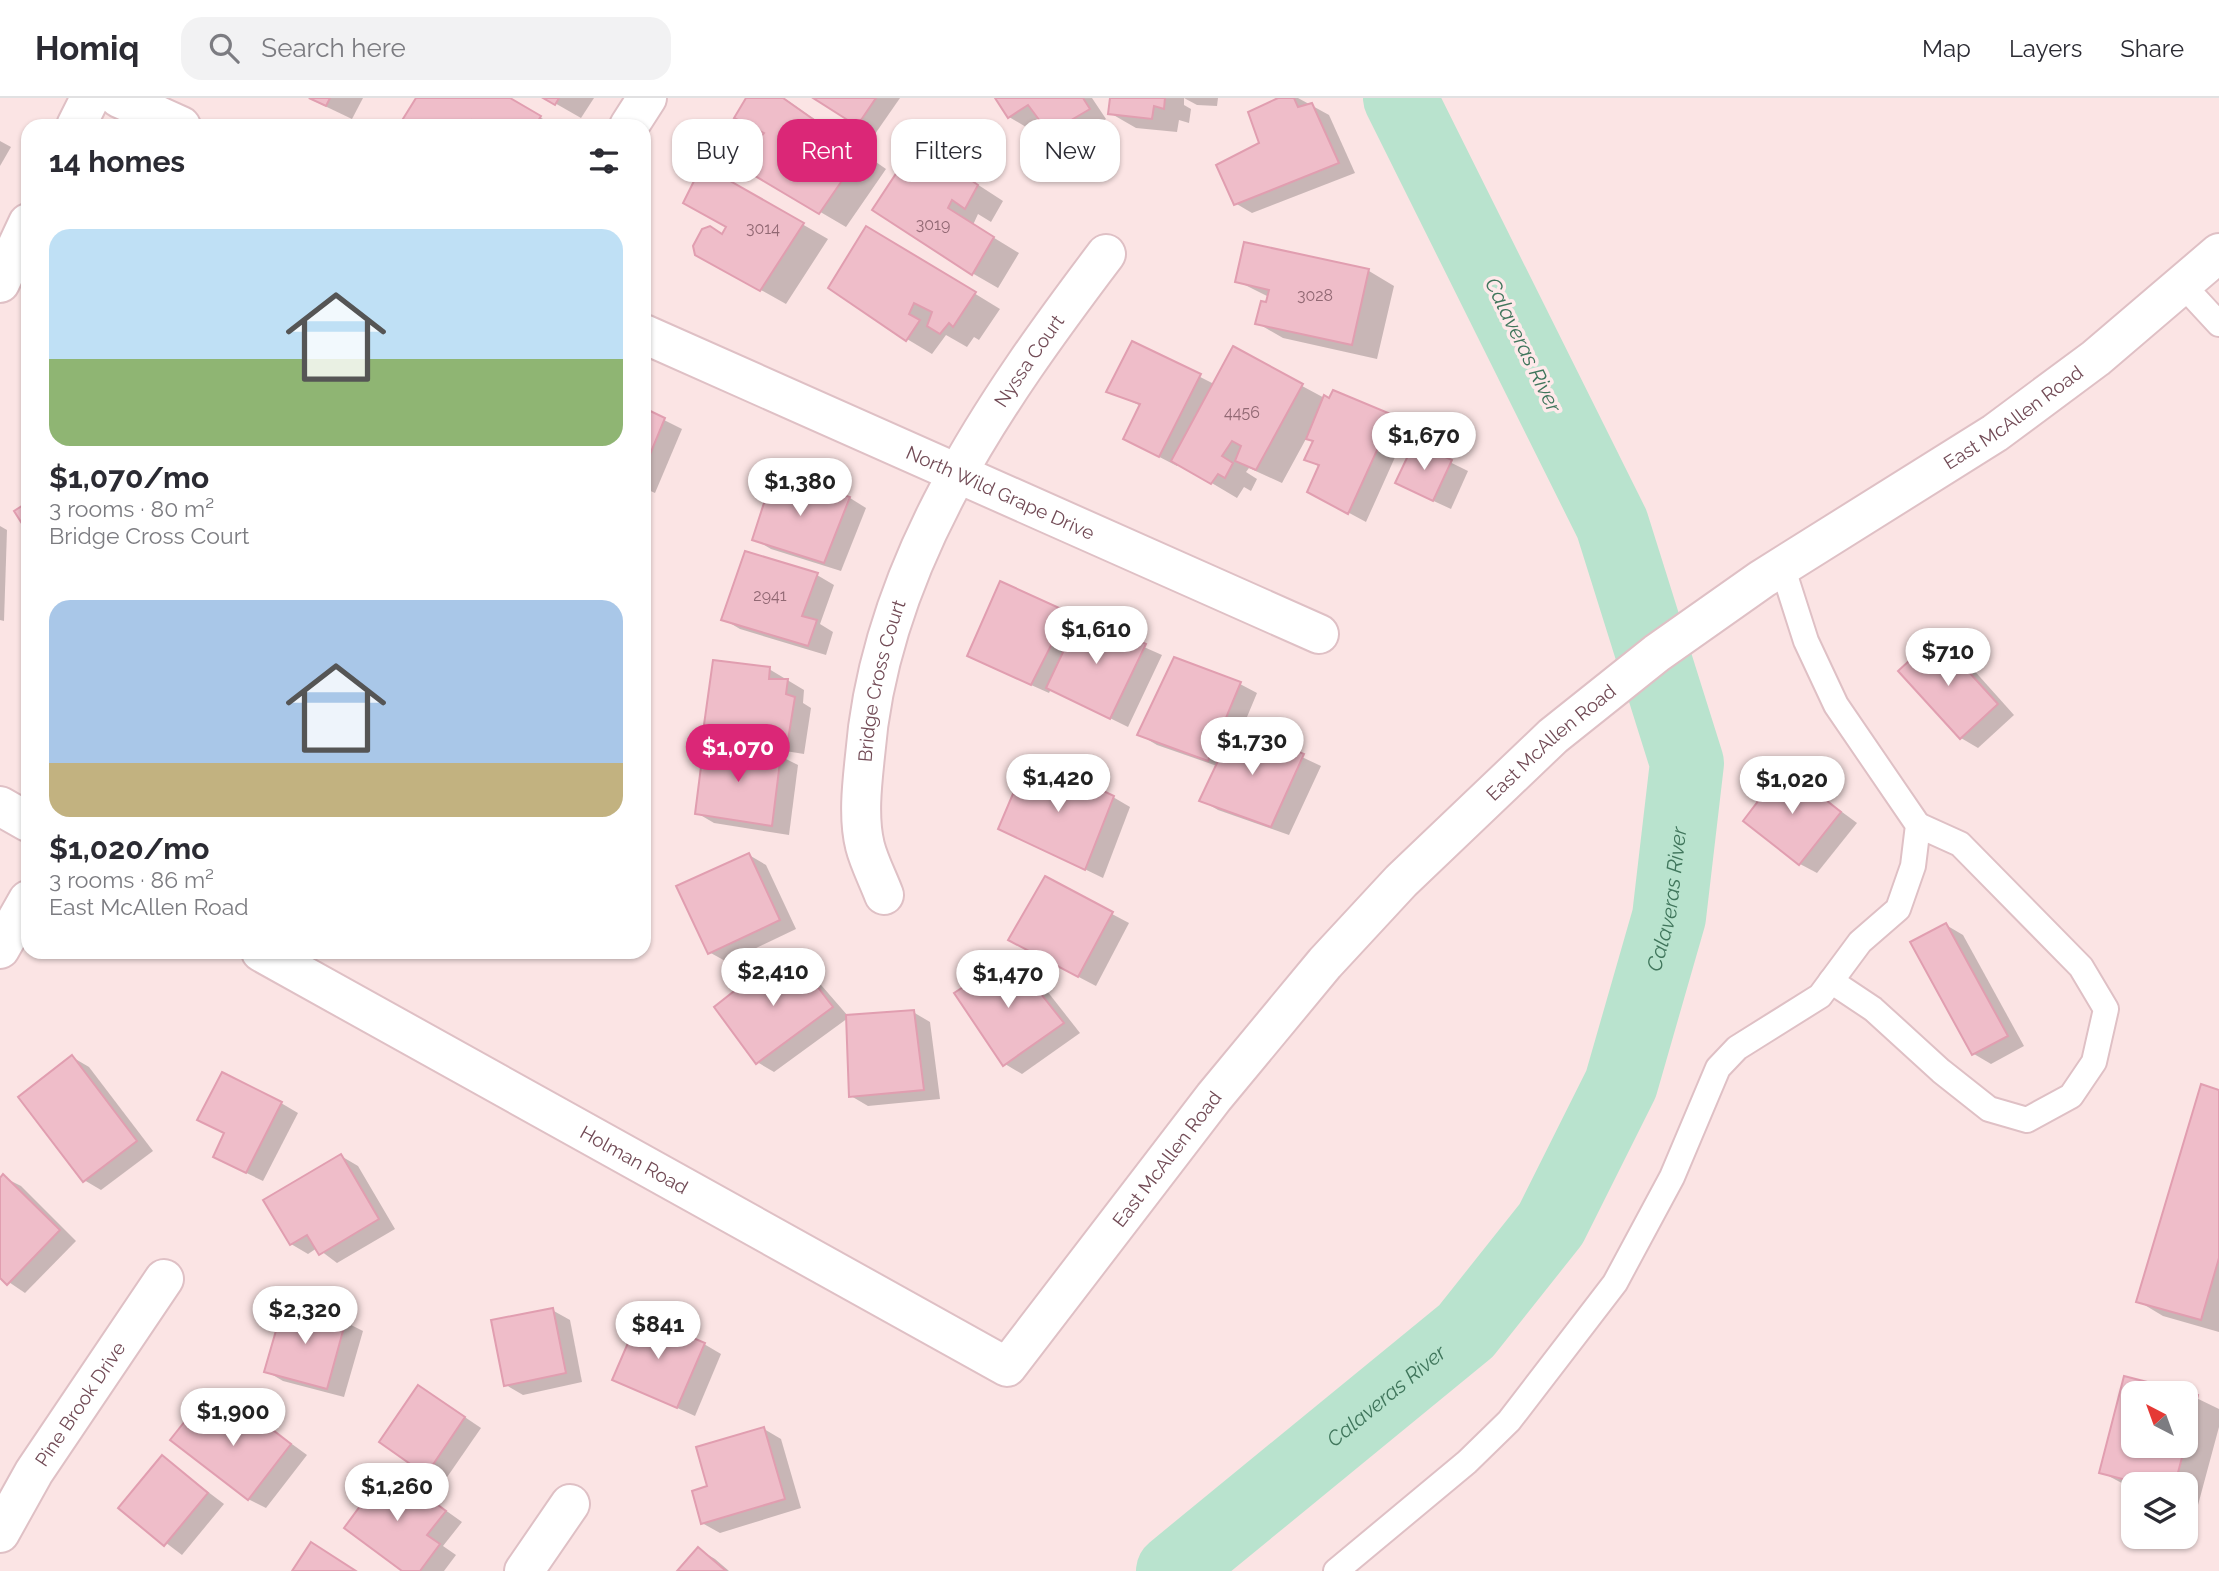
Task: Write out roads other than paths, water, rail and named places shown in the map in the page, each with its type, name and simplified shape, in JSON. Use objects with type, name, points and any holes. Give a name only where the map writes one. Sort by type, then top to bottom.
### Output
[{"type":"street","points":[[80,119],[90,98]]},
{"type":"street","points":[[119,98],[166,119]]},
{"type":"street","points":[[634,119],[647,98]]},
{"type":"street","points":[[0,283],[21,238]]},
{"type":"street","name":"East McAllen Road","points":[[1007,1367],[1214,1097],[1325,963],[1401,881],[1553,736],[1706,618],[1782,566],[1995,433],[2096,358],[2219,253]]},
{"type":"street","name":"Nyssa Court","points":[[957,473],[1027,359],[1106,254]]},
{"type":"street","name":"North Wild Grape Drive","points":[[651,337],[1319,634]]},
{"type":"street","name":"Bridge Cross Court","points":[[884,895],[865,844],[862,787],[868,709],[898,597],[957,473]]},
{"type":"street","points":[[0,806],[21,818]]},
{"type":"street","points":[[0,949],[21,912]]},
{"type":"street","name":"Holman Road","points":[[274,959],[1007,1367]]},
{"type":"street","name":"Pine Brook Drive","points":[[0,1532],[34,1472],[164,1279]]},
{"type":"street","points":[[524,1571],[570,1504]]},
{"type":"lane","points":[[2182,284],[2219,324]]},
{"type":"lane","points":[[1782,566],[1806,641],[1836,705],[1918,825],[1960,844],[2081,967],[2106,1009],[2094,1062],[2071,1096],[2027,1121],[1989,1109],[1941,1071],[1873,1009],[1831,981]]},
{"type":"lane","points":[[1336,1571],[1467,1462],[1509,1421],[1615,1283],[1672,1177],[1718,1068],[1737,1048],[1820,996],[1860,942],[1898,909],[1913,866],[1918,825]]},
{"type":"waterway","name":"Calaveras River","points":[[1173,1571],[1466,1331],[1551,1224],[1621,1084],[1669,917],[1687,763],[1612,524],[1400,98]]}]
